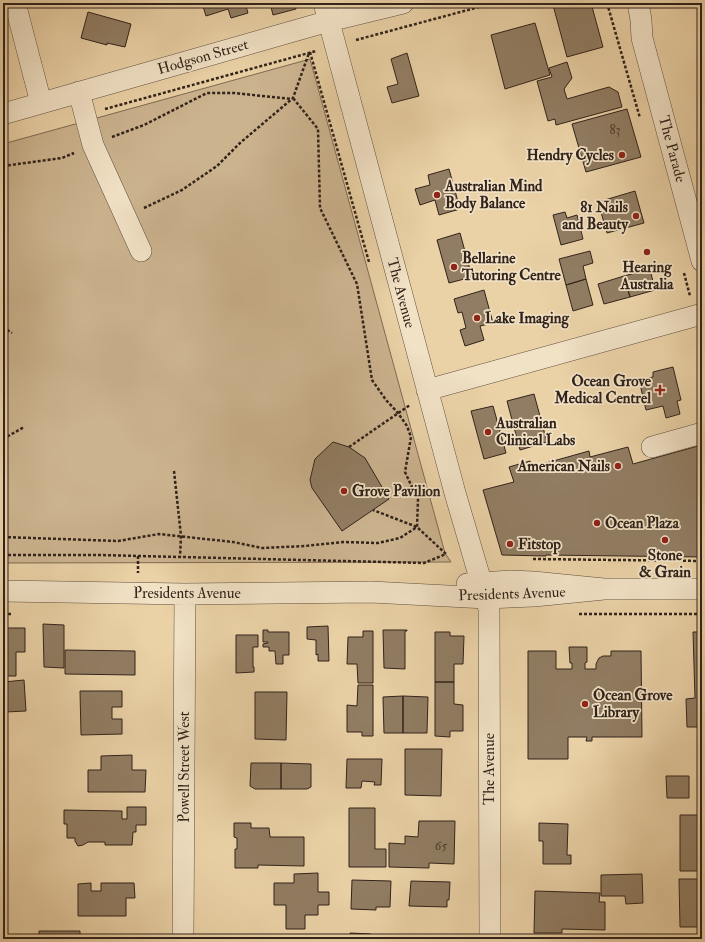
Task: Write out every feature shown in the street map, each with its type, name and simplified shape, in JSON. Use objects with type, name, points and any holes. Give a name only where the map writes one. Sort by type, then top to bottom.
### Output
[{"type":"street","points":[[15,3],[41,103]]},
{"type":"street","name":"Hodgson Street","points":[[3,114],[79,92],[326,12],[403,3]]},
{"type":"street","name":"The Parade","points":[[624,3],[642,38]]},
{"type":"street","name":"The Parade","points":[[638,3],[642,38],[702,261]]},
{"type":"street","name":"The Avenue","points":[[326,12],[428,395],[488,608],[490,939]]},
{"type":"street","points":[[79,92],[93,145],[140,251]]},
{"type":"street","points":[[428,395],[702,314]]},
{"type":"street","points":[[652,447],[702,433]]},
{"type":"street","name":"Presidents Avenue","points":[[3,591],[186,594],[483,591],[534,596],[604,589],[702,589]]},
{"type":"street","name":"Powell Street West","points":[[183,939],[186,594]]},
{"type":"path","points":[[85,115],[335,45],[494,3]]},
{"type":"path","points":[[125,216],[182,190],[217,166],[240,143],[292,98],[310,52]]},
{"type":"path","points":[[3,166],[62,158],[144,125],[207,93],[234,93],[292,98],[318,128],[320,208],[357,284],[372,380],[386,400],[398,412],[407,426],[411,437],[405,472],[418,500],[417,528]]},
{"type":"path","points":[[3,327],[12,333]]},
{"type":"path","points":[[349,447],[410,404],[428,395]]},
{"type":"path","points":[[3,439],[24,427]]},
{"type":"path","points":[[174,471],[181,536],[180,557]]},
{"type":"path","points":[[373,510],[417,528],[445,554]]},
{"type":"path","points":[[3,537],[118,541],[159,534],[233,542],[262,548],[306,546],[344,542],[378,543],[400,538],[417,528]]},
{"type":"path","points":[[3,555],[100,555],[424,563],[445,554],[474,559]]},
{"type":"path","points":[[527,559],[702,561]]},
{"type":"shaded area","points":[[310,59],[445,553],[451,562],[3,563],[3,144]]},
{"type":"building","points":[[202,3],[245,3],[248,13],[231,18],[228,9],[206,16]]},
{"type":"building","points":[[270,3],[294,3],[296,9],[273,15]]},
{"type":"building","points":[[560,3],[591,3],[603,47],[567,57],[553,5]]},
{"type":"building","points":[[88,12],[131,24],[125,47],[107,43],[107,45],[81,38]]},
{"type":"building","points":[[535,23],[550,75],[505,89],[491,35]]},
{"type":"building","points":[[407,53],[419,96],[392,103],[387,87],[398,84],[391,59]]},
{"type":"building","points":[[567,62],[572,78],[564,89],[567,99],[609,87],[618,92],[622,107],[556,125],[555,119],[548,121],[537,81],[552,77],[549,68]]},
{"type":"building","points":[[627,109],[641,157],[586,172],[572,124]]},
{"type":"building","name":"Australian Mind Body Balance","points":[[449,169],[460,209],[439,215],[435,200],[420,205],[415,189],[430,185],[428,175]]},
{"type":"building","points":[[635,191],[644,223],[607,233],[598,202]]},
{"type":"building","points":[[565,212],[567,218],[577,215],[583,239],[561,245],[553,215]]},
{"type":"building","points":[[460,233],[472,277],[449,283],[437,240]]},
{"type":"building","points":[[590,251],[593,263],[583,266],[586,279],[566,285],[559,259]]},
{"type":"building","points":[[650,269],[655,290],[630,297],[624,276]]},
{"type":"building","points":[[624,276],[630,297],[604,304],[598,284]]},
{"type":"building","points":[[586,279],[593,305],[573,311],[566,285]]},
{"type":"building","name":"Lake Imaging","points":[[484,290],[493,323],[480,326],[484,340],[465,346],[460,330],[466,328],[462,312],[458,313],[454,299]]},
{"type":"building","name":"Ocean Grove Medical Centrel","points":[[673,367],[681,400],[677,401],[680,414],[666,418],[663,406],[646,410],[639,380],[653,377],[653,372]]},
{"type":"building","points":[[534,394],[547,442],[520,450],[507,401]]},
{"type":"building","name":"Australian Clinical Labs","points":[[493,406],[506,453],[484,459],[471,411]]},
{"type":"building","points":[[333,442],[349,447],[365,458],[389,499],[342,531],[312,488],[310,480],[315,459]]},
{"type":"building","name":"Ocean Plaza","points":[[702,445],[702,557],[502,555],[483,490],[514,482],[509,467],[530,461],[532,467],[589,451],[590,457],[628,447],[633,464]]},
{"type":"building","points":[[43,624],[64,625],[64,668],[44,667]]},
{"type":"building","points":[[328,626],[329,661],[318,661],[318,654],[316,655],[316,640],[307,639],[307,627]]},
{"type":"building","points":[[3,628],[25,628],[25,652],[16,652],[16,676],[3,676]]},
{"type":"building","points":[[263,630],[268,630],[268,632],[289,632],[289,655],[283,655],[283,664],[276,664],[275,651],[269,651],[269,647],[263,647],[263,644],[268,642],[263,642]]},
{"type":"building","points":[[383,630],[407,630],[405,631],[405,669],[384,668]]},
{"type":"building","points":[[363,631],[373,631],[373,683],[358,683],[357,664],[347,664],[348,637],[363,637]]},
{"type":"building","points":[[435,632],[450,632],[450,636],[464,636],[463,664],[454,664],[454,682],[435,682]]},
{"type":"building","points":[[693,632],[702,632],[702,727],[687,727],[686,699],[695,698]]},
{"type":"building","points":[[236,635],[258,635],[258,647],[253,647],[254,672],[236,673]]},
{"type":"building","name":"Ocean Grove Library","points":[[569,647],[587,647],[587,662],[585,663],[585,669],[596,669],[596,664],[599,658],[603,656],[611,656],[611,651],[641,651],[642,737],[592,737],[592,741],[586,741],[587,737],[568,737],[568,759],[528,759],[528,651],[556,651],[556,669],[572,669]]},
{"type":"building","points":[[65,650],[135,651],[135,675],[65,674]]},
{"type":"building","points":[[24,680],[26,711],[6,712],[4,682]]},
{"type":"building","points":[[435,682],[454,682],[454,704],[463,705],[463,731],[450,731],[450,737],[435,736]]},
{"type":"building","points":[[358,685],[373,685],[373,736],[362,736],[362,732],[347,732],[347,705],[357,706]]},
{"type":"building","points":[[80,691],[122,691],[122,707],[112,707],[112,719],[122,719],[122,734],[81,735]]},
{"type":"building","points":[[255,692],[287,692],[286,740],[255,739]]},
{"type":"building","points":[[403,696],[403,733],[384,733],[383,697]]},
{"type":"building","points":[[403,696],[428,697],[427,733],[403,733]]},
{"type":"building","points":[[405,749],[442,749],[441,796],[405,795]]},
{"type":"building","points":[[132,755],[132,770],[146,770],[145,792],[88,792],[88,770],[101,770],[101,756]]},
{"type":"building","points":[[347,759],[382,759],[381,785],[374,785],[375,782],[362,781],[361,788],[346,788]]},
{"type":"building","points":[[251,763],[281,763],[281,789],[255,789],[250,786]]},
{"type":"building","points":[[281,763],[311,764],[311,787],[307,789],[281,789]]},
{"type":"building","points":[[666,776],[689,776],[689,798],[667,798]]},
{"type":"building","points":[[127,807],[146,807],[146,825],[136,825],[136,832],[133,832],[132,845],[105,845],[105,842],[88,842],[78,846],[75,838],[67,838],[67,824],[64,824],[64,810],[122,811],[122,819],[127,819]]},
{"type":"building","points":[[349,808],[375,808],[375,849],[386,849],[386,867],[349,867]]},
{"type":"building","points":[[680,815],[702,815],[702,871],[680,871]]},
{"type":"building","points":[[419,821],[455,821],[454,864],[429,863],[429,868],[389,867],[389,843],[405,844],[405,836],[418,837]]},
{"type":"building","points":[[234,823],[251,823],[251,828],[269,828],[270,837],[304,837],[304,866],[258,865],[258,868],[235,868],[235,849],[237,849],[237,838],[234,837]]},
{"type":"building","points":[[539,823],[568,824],[567,855],[571,855],[571,864],[543,864],[543,841],[539,841]]},
{"type":"building","points":[[318,873],[318,892],[329,892],[329,905],[318,905],[318,915],[305,915],[305,929],[286,929],[286,905],[274,905],[274,883],[294,883],[294,874]]},
{"type":"building","points":[[642,874],[643,903],[626,904],[625,896],[601,896],[601,875]]},
{"type":"building","points":[[679,879],[702,879],[702,927],[680,927]]},
{"type":"building","points":[[352,880],[391,881],[390,907],[376,907],[376,910],[351,909]]},
{"type":"building","points":[[411,881],[450,882],[447,907],[409,906]]},
{"type":"building","points":[[91,883],[91,891],[101,891],[101,883],[134,883],[135,898],[126,898],[126,916],[78,916],[78,884]]},
{"type":"building","points":[[535,891],[600,893],[599,902],[605,902],[605,930],[562,929],[562,933],[534,933]]},
{"type":"building","points":[[39,931],[80,931],[80,939],[39,939]]},
{"type":"building","points":[[350,933],[371,934],[371,939],[350,939]]},
{"type":"place","name":"Hendry Cycles","points":[[622,155]]},
{"type":"place","name":"Australian Mind Body Balance","points":[[437,195]]},
{"type":"place","name":"81 Nails and Beauty","points":[[636,216]]},
{"type":"place","name":"Hearing Australia","points":[[647,252]]},
{"type":"place","name":"Bellarine Tutoring Centre","points":[[454,267]]},
{"type":"place","name":"Lake Imaging","points":[[477,318]]},
{"type":"place","name":"Ocean Grove Medical Centrel","points":[[660,390]]},
{"type":"place","name":"Australian Clinical Labs","points":[[488,432]]},
{"type":"place","name":"American Nails","points":[[618,466]]},
{"type":"place","name":"Grove Pavilion","points":[[344,491]]},
{"type":"place","name":"Ocean Plaza","points":[[597,523]]},
{"type":"place","name":"Stone & Grain","points":[[665,540]]},
{"type":"place","name":"Fitstop","points":[[510,544]]},
{"type":"place","name":"Ocean Grove Library","points":[[585,704]]}]
